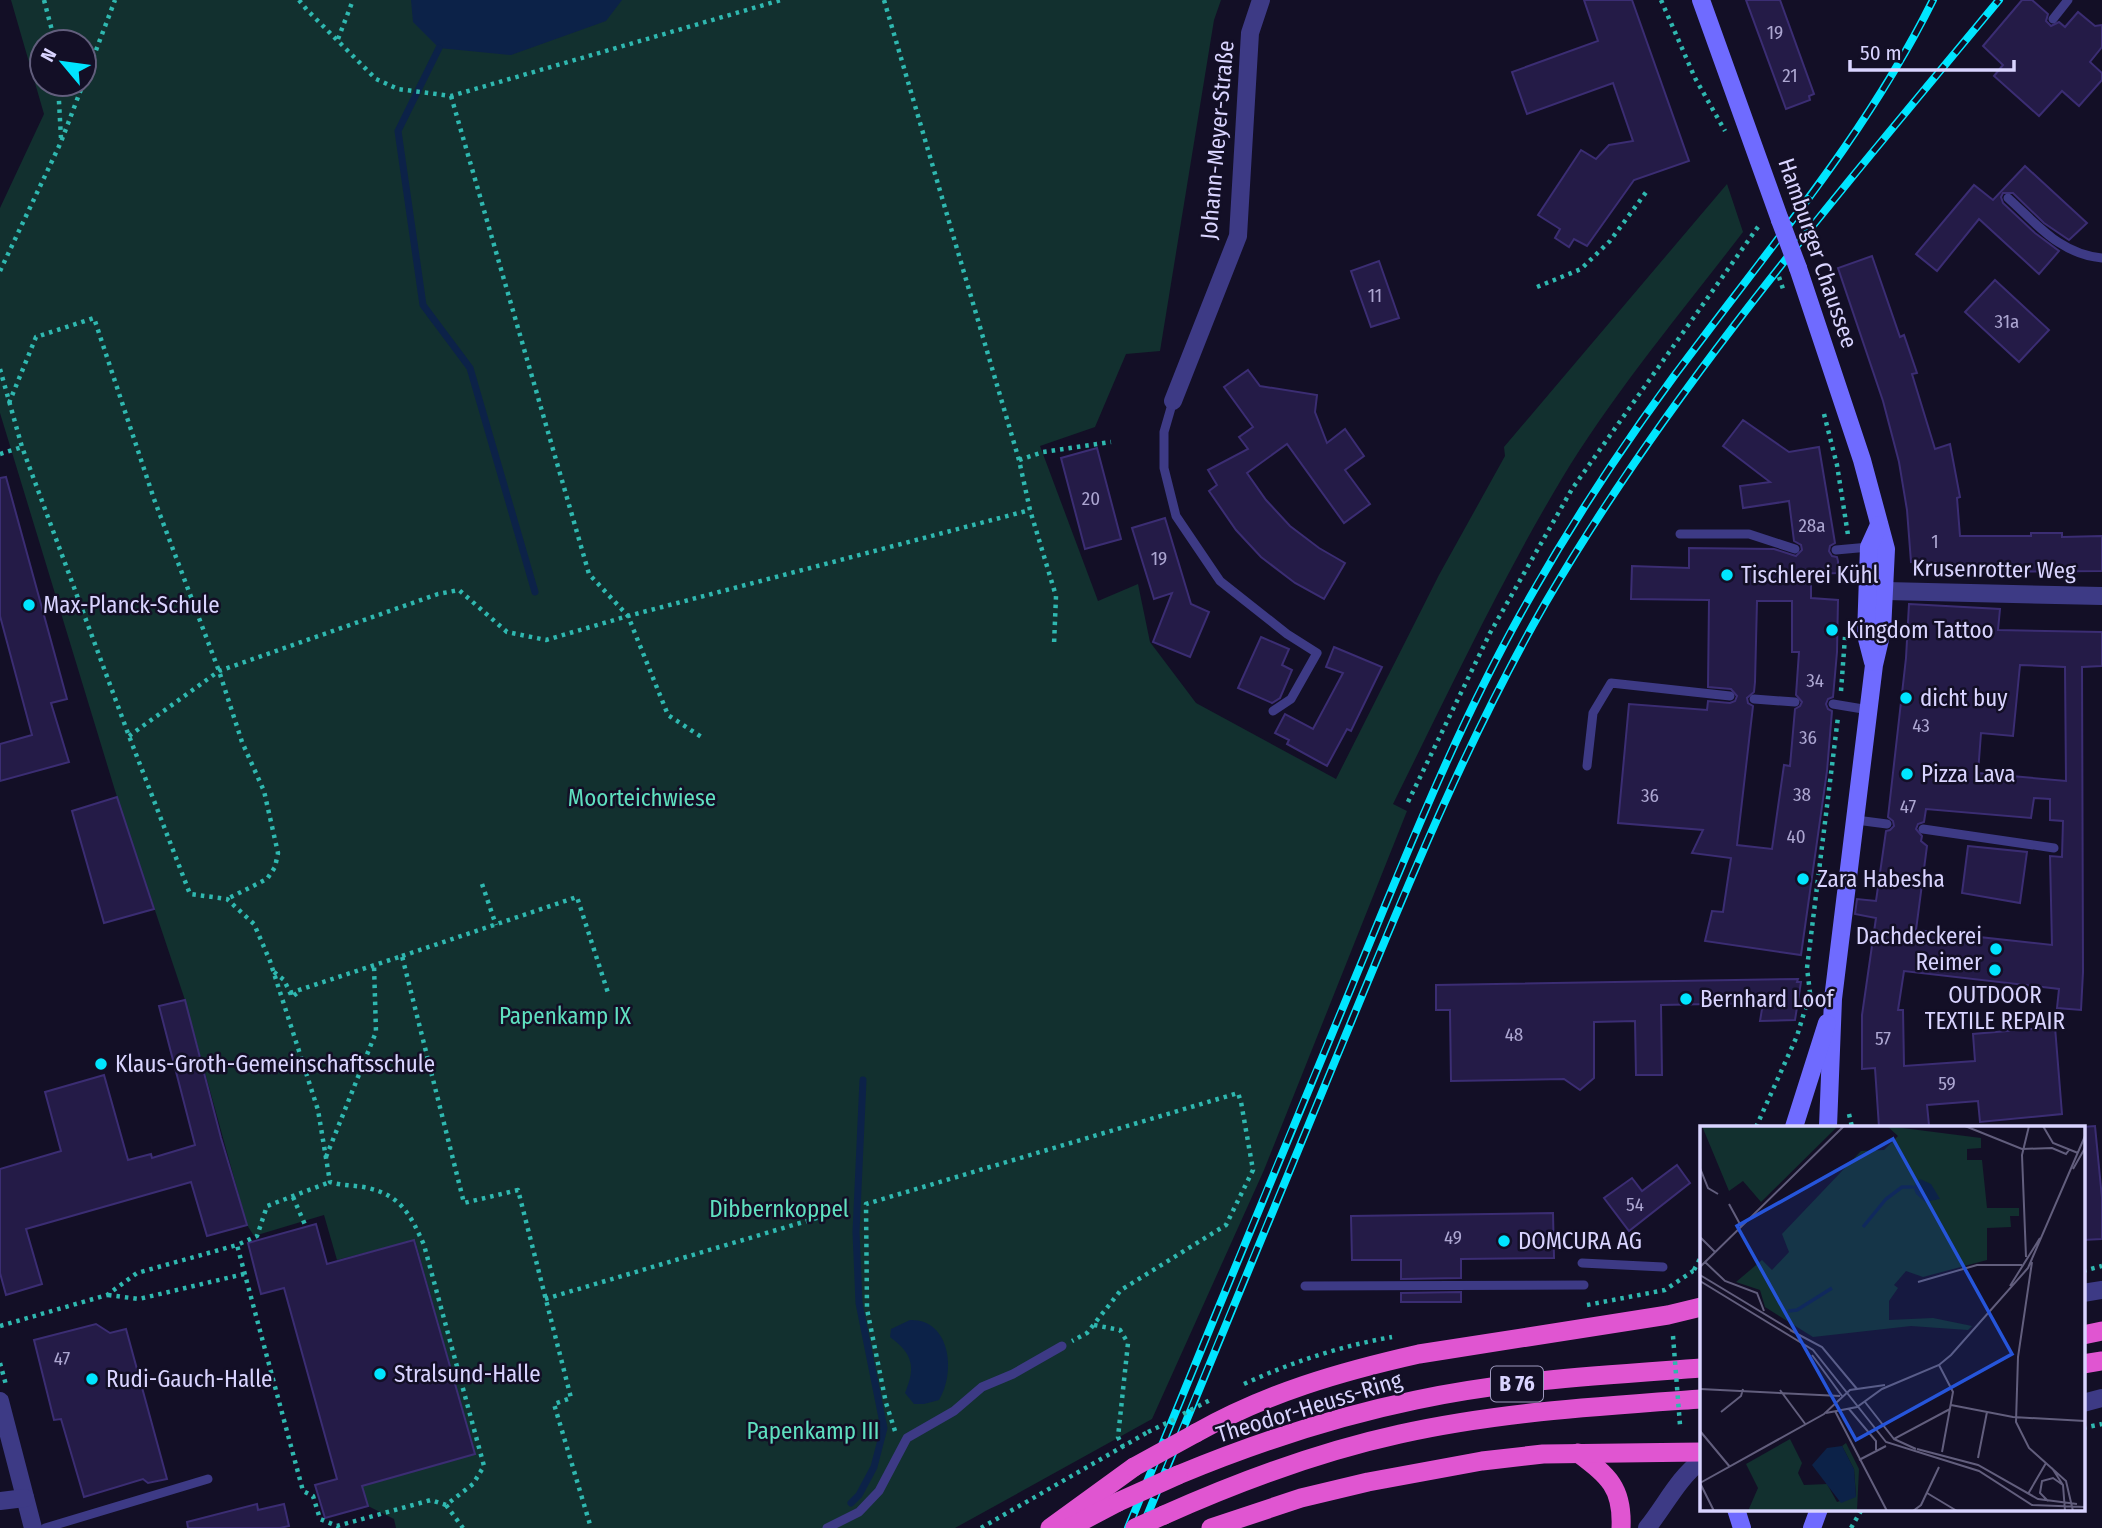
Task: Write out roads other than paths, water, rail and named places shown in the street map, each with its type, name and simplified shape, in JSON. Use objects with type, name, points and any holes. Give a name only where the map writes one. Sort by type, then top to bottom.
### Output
[{"type":"highway","points":[[1050,1528],[1133,1467],[1262,1399],[1419,1354],[1668,1315],[1700,1307]]},
{"type":"highway","points":[[2084,1335],[2102,1331]]},
{"type":"highway","points":[[2084,1364],[2102,1360]]},
{"type":"highway","name":"Theodor-Heuss-Ring","points":[[1069,1528],[1178,1475],[1346,1416],[1418,1400],[1519,1384],[1700,1368]]},
{"type":"highway","name":"B 76","points":[[1135,1528],[1285,1466],[1399,1434],[1551,1410],[1700,1399]]},
{"type":"highway","points":[[1211,1528],[1301,1498],[1482,1461],[1543,1454],[1700,1452]]},
{"type":"highway","points":[[1578,1453],[1608,1477],[1618,1492],[1621,1528]]},
{"type":"main road","name":"Hamburger Chaussee","points":[[1701,0],[1798,268],[1862,460],[1886,549],[1882,631],[1874,665],[1833,999],[1828,1126]]},
{"type":"main road","name":"Hamburger Chaussee","points":[[1874,665],[1866,635],[1869,547],[1879,525]]},
{"type":"main road","name":"Hamburger Chaussee","points":[[1794,1126],[1833,999]]},
{"type":"main road","points":[[1812,1528],[1819,1510]]},
{"type":"street","name":"Johann-Meyer-Straße","points":[[1173,401],[1238,236],[1250,33],[1261,0]]},
{"type":"street","name":"Krusenrotter Weg","points":[[1886,591],[2102,596]]},
{"type":"street","points":[[2084,1293],[2102,1290]]},
{"type":"street","points":[[2084,1403],[2102,1398]]},
{"type":"street","points":[[0,1401],[33,1528]]},
{"type":"street","points":[[1647,1528],[1687,1472],[1700,1462]]},
{"type":"street","points":[[0,1501],[24,1498]]},
{"type":"lane","points":[[2053,19],[2068,0]]},
{"type":"lane","points":[[2008,198],[2063,247],[2084,256],[2102,258]]},
{"type":"lane","points":[[1173,401],[1164,432],[1164,468],[1176,516],[1220,581],[1287,634],[1317,653],[1291,699],[1273,711]]},
{"type":"lane","points":[[1680,534],[1749,534],[1795,549]]},
{"type":"lane","points":[[1836,550],[1869,547]]},
{"type":"lane","points":[[1587,766],[1594,713],[1611,683],[1730,696]]},
{"type":"lane","points":[[1754,699],[1795,702]]},
{"type":"lane","points":[[1833,704],[1870,710]]},
{"type":"lane","points":[[1856,820],[1887,824]]},
{"type":"lane","points":[[1923,829],[2054,848]]},
{"type":"lane","points":[[1582,1263],[1663,1267]]},
{"type":"lane","points":[[1305,1286],[1584,1285]]},
{"type":"lane","points":[[827,1528],[859,1513],[879,1491],[907,1438],[954,1411],[982,1387],[1013,1374],[1062,1346]]},
{"type":"lane","points":[[45,1528],[208,1479]]},
{"type":"water","points":[[411,0],[622,0],[606,21],[511,55],[439,48],[413,22]]},
{"type":"water","points":[[910,1320],[924,1322],[934,1328],[942,1338],[946,1350],[948,1363],[944,1389],[939,1400],[924,1404],[914,1404],[905,1393],[911,1376],[910,1362],[904,1349],[890,1337],[891,1329]]},
{"type":"waterway","points":[[439,48],[398,131],[423,305],[470,368],[535,592]]},
{"type":"waterway","points":[[851,1503],[859,1495],[874,1467],[884,1428],[859,1303],[856,1232],[863,1080]]},
{"type":"railway","points":[[1128,1528],[1414,837],[1458,737],[1507,640],[1553,558],[1616,458],[1857,130],[1884,88],[1933,0]]},
{"type":"railway","points":[[1142,1528],[1412,875],[1462,764],[1546,602],[1595,522],[1703,367],[1819,218],[1999,0]]},
{"type":"place","name":"Tischlerei Kühl","points":[[1727,575]]},
{"type":"place","name":"Max-Planck-Schule","points":[[29,605]]},
{"type":"place","name":"Kingdom Tattoo","points":[[1832,630]]},
{"type":"place","name":"dicht buy","points":[[1906,698]]},
{"type":"place","name":"Pizza Lava","points":[[1907,774]]},
{"type":"place","name":"Zara Habesha","points":[[1803,879]]},
{"type":"place","name":"Dachdeckerei Reimer","points":[[1996,949]]},
{"type":"place","name":"OUTDOOR TEXTILE REPAIR","points":[[1995,970]]},
{"type":"place","name":"Bernhard Loof","points":[[1686,999]]},
{"type":"place","name":"Klaus-Groth-Gemeinschaftsschule","points":[[101,1064]]},
{"type":"place","name":"DOMCURA AG","points":[[1504,1241]]},
{"type":"place","name":"Stralsund-Halle","points":[[380,1374]]},
{"type":"place","name":"Rudi-Gauch-Halle","points":[[92,1379]]},
{"type":"park label","name":"Moorteichwiese","points":[[642,798]]},
{"type":"park label","name":"Papenkamp IX","points":[[565,1016]]},
{"type":"park label","name":"Dibbernkoppel","points":[[779,1209]]},
{"type":"park label","name":"Papenkamp III","points":[[813,1431]]}]
